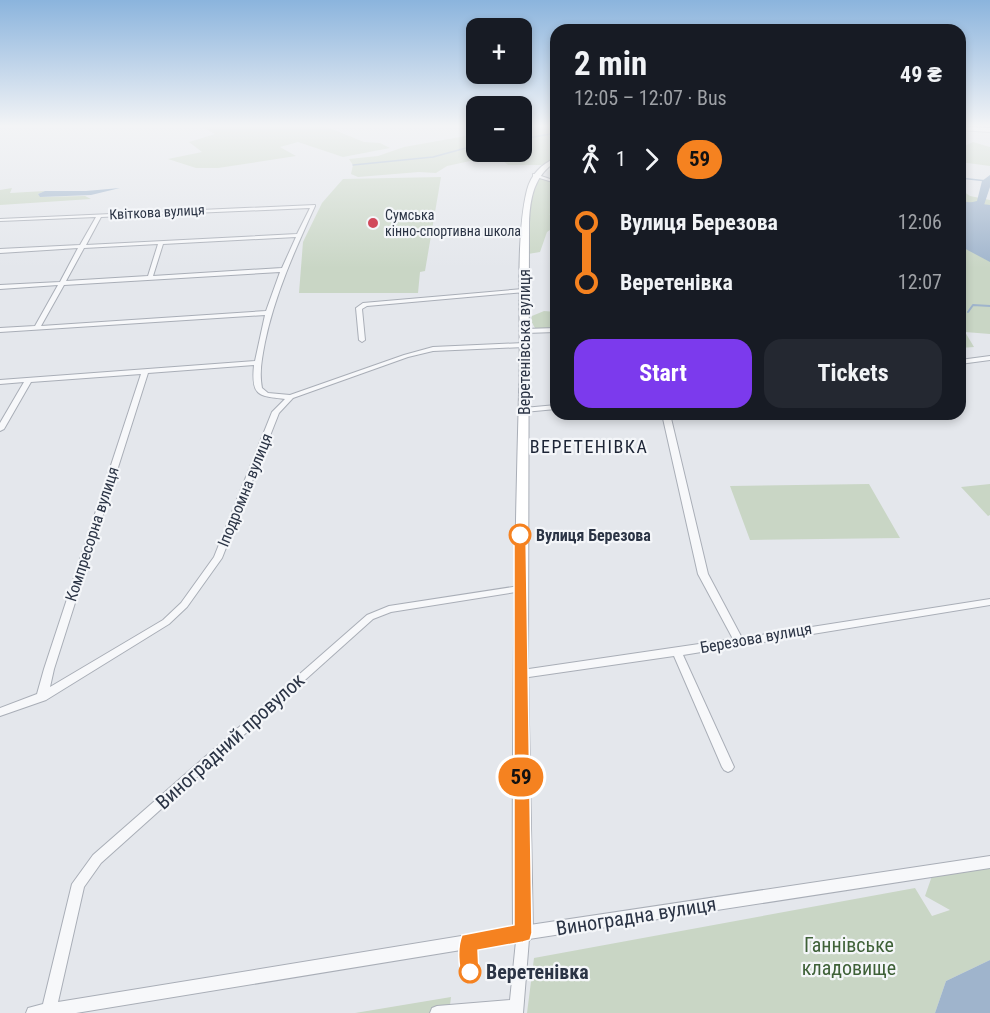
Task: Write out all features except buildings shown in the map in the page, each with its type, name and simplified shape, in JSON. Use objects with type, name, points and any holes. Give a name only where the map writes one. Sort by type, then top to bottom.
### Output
[{"type":"street","points":[[535,175],[550,180]]},
{"type":"street","name":"Веретенівська вулиця","points":[[523,933],[522,674],[519,589],[526,209],[535,175]]},
{"type":"street","name":"Квіткова вулиця","points":[[0,220],[313,206],[299,235]]},
{"type":"street","points":[[37,328],[99,216]]},
{"type":"street","points":[[0,251],[299,235],[282,270],[267,313],[258,363],[259,389],[266,395],[291,397],[406,356],[433,349],[524,338],[550,332]]},
{"type":"street","points":[[150,278],[161,242]]},
{"type":"street","points":[[0,287],[282,270]]},
{"type":"street","points":[[362,340],[359,308],[365,304],[524,291]]},
{"type":"street","points":[[0,330],[267,313]]},
{"type":"street","points":[[966,361],[990,358]]},
{"type":"street","points":[[0,382],[258,363]]},
{"type":"street","name":"Компресорна вулиця","points":[[42,697],[52,658],[145,371]]},
{"type":"street","points":[[0,429],[29,380]]},
{"type":"street","name":"Іподромна вулиця","points":[[0,712],[42,697],[166,622],[184,605],[218,558],[276,412],[291,397]]},
{"type":"street","points":[[524,410],[550,408]]},
{"type":"street","points":[[667,420],[704,574],[739,641]]},
{"type":"street","name":"Виноградний провулок","points":[[49,1010],[78,884],[97,859],[370,617],[389,609],[519,589]]},
{"type":"street","name":"Березова вулиця","points":[[522,674],[677,652],[990,602]]},
{"type":"street","points":[[677,652],[728,767]]},
{"type":"street","name":"Виноградна вулиця","points":[[33,1013],[523,933],[990,862]]},
{"type":"street","points":[[437,1013],[516,1009],[523,933]]},
{"type":"green space","points":[[352,174],[391,174],[358,177]]},
{"type":"green space","points":[[537,176],[550,181],[550,230],[547,232],[540,252],[528,254],[529,203]]},
{"type":"green space","name":"Сумська кінно-спортивна школа","points":[[441,177],[425,271],[420,272],[418,293],[299,293],[303,242],[322,203],[343,179]]},
{"type":"green space","points":[[12,188],[10,193],[45,191],[38,194],[41,197],[85,196],[91,199],[0,205],[0,190]]},
{"type":"green space","points":[[966,193],[990,200],[990,334],[966,332]]},
{"type":"green space","points":[[544,311],[550,312],[550,328],[535,328],[531,321],[532,316]]},
{"type":"green space","points":[[966,334],[974,347],[966,348]]},
{"type":"green space","points":[[869,484],[900,538],[750,540],[730,486]]},
{"type":"green space","points":[[990,484],[990,515],[988,516],[961,487]]},
{"type":"green space","name":"Ганнівське кладовище","points":[[990,863],[990,960],[946,981],[935,1013],[527,1013],[534,958],[915,888],[932,916],[950,910],[925,896],[933,873]]},
{"type":"green space","points":[[451,997],[449,1013],[355,1013]]},
{"type":"water","points":[[120,188],[91,195],[40,197],[38,194],[45,191]]},
{"type":"water","points":[[966,202],[990,205],[990,262],[966,249]]},
{"type":"water","points":[[990,960],[990,1013],[935,1013],[946,981]]},
{"type":"waterway","points":[[966,207],[981,203],[987,181],[990,178]]},
{"type":"waterway","points":[[966,179],[987,181]]},
{"type":"waterway","points":[[968,312],[973,305],[990,306]]},
{"type":"bus line","name":"59","points":[[470,972],[468,942],[523,933],[520,535]]},
{"type":"place","name":"Сумська кінно-спортивна школа","points":[[373,223]]},
{"type":"place","name":"Вулиця Березова","points":[[520,535]]},
{"type":"place","name":"Веретенівка","points":[[470,972]]},
{"type":"district","name":"ВЕРЕТЕНІВКА","points":[[589,446]]}]
